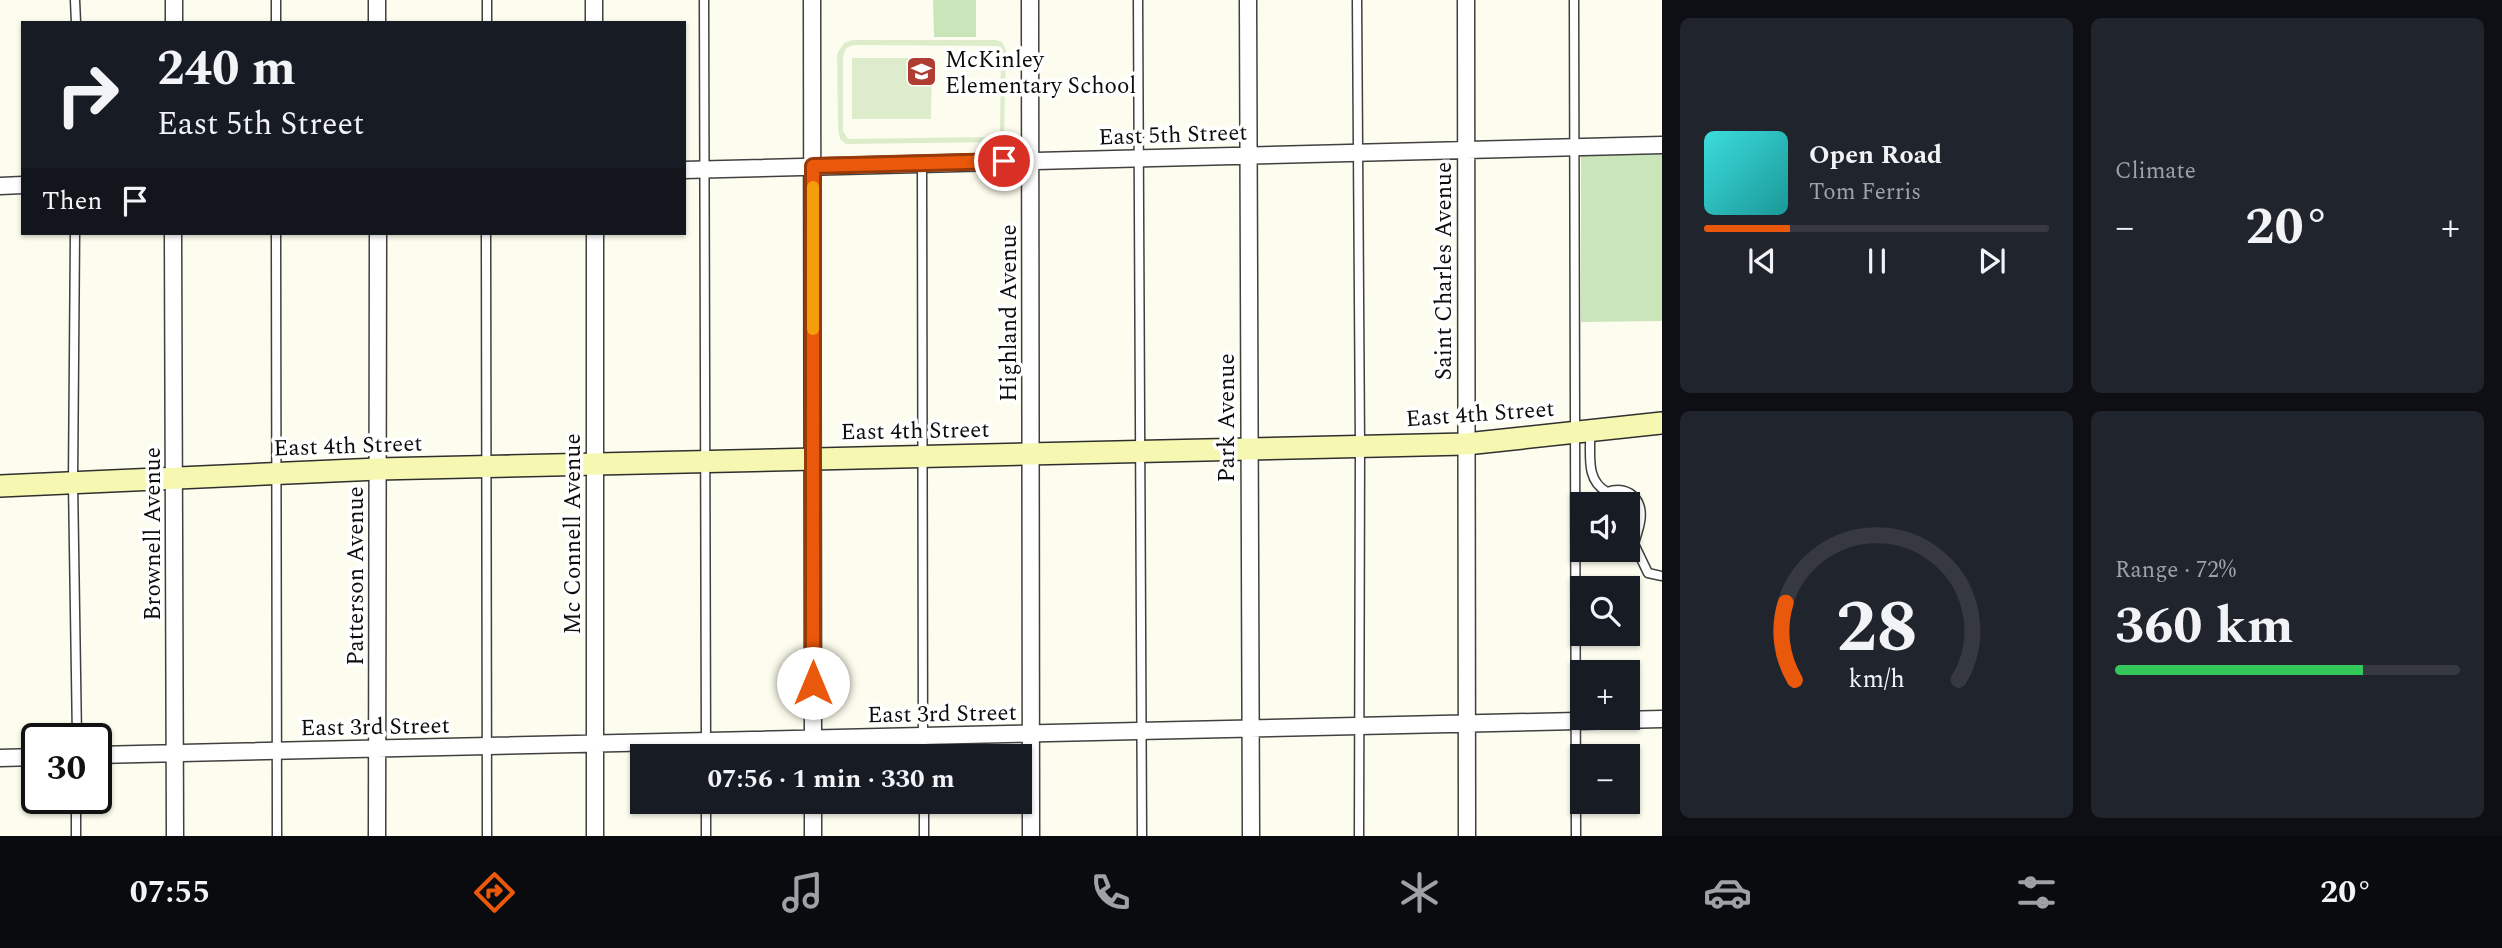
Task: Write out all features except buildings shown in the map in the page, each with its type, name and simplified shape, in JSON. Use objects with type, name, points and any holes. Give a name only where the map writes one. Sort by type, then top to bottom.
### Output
[{"type":"street","points":[[174,0],[174,21]]},
{"type":"street","points":[[377,0],[377,21]]},
{"type":"street","points":[[594,0],[594,21]]},
{"type":"street","points":[[812,0],[813,744]]},
{"type":"street","name":"Highland Avenue","points":[[1030,0],[1031,836]]},
{"type":"street","name":"Park Avenue","points":[[1248,0],[1251,836]]},
{"type":"street","name":"Saint Charles Avenue","points":[[1466,0],[1467,836]]},
{"type":"street","name":"East 5th Street","points":[[686,170],[1662,145]]},
{"type":"street","points":[[0,186],[21,185]]},
{"type":"street","name":"Brownell Avenue","points":[[173,235],[175,836]]},
{"type":"street","name":"Patterson Avenue","points":[[377,836],[378,235]]},
{"type":"street","name":"Mc Connell Avenue","points":[[595,235],[595,836]]},
{"type":"street","name":"East 4th Street","points":[[0,485],[378,469],[1466,444],[1662,423]]},
{"type":"street","name":"East 3rd Street","points":[[1640,719],[1662,719]]},
{"type":"street","name":"East 3rd Street","points":[[760,744],[813,739],[1570,720]]},
{"type":"street","name":"East 3rd Street","points":[[112,755],[594,744],[630,746]]},
{"type":"street","points":[[0,758],[21,757]]},
{"type":"street","points":[[813,814],[813,836]]},
{"type":"lane","points":[[75,0],[76,21]]},
{"type":"lane","points":[[276,0],[276,21]]},
{"type":"lane","points":[[487,0],[487,21]]},
{"type":"lane","points":[[704,0],[706,744]]},
{"type":"lane","points":[[1138,0],[1142,836]]},
{"type":"lane","points":[[1357,0],[1359,836]]},
{"type":"lane","points":[[1574,0],[1583,431],[1577,492]]},
{"type":"lane","points":[[922,163],[923,744]]},
{"type":"lane","points":[[75,235],[73,482],[77,723]]},
{"type":"lane","points":[[276,235],[277,836]]},
{"type":"lane","points":[[486,235],[487,836]]},
{"type":"lane","points":[[1583,431],[1595,483],[1607,492],[1629,492]]},
{"type":"lane","points":[[1640,558],[1651,575],[1662,576]]},
{"type":"lane","points":[[1576,562],[1577,660]]},
{"type":"lane","points":[[1576,836],[1577,730]]},
{"type":"lane","points":[[76,814],[76,836]]},
{"type":"lane","points":[[706,814],[706,836]]},
{"type":"lane","points":[[924,814],[924,836]]},
{"type":"green space","points":[[933,0],[976,0],[976,37],[934,37]]},
{"type":"green space","points":[[852,40],[1002,42],[1006,50],[1004,136],[994,142],[846,144],[840,139],[838,129],[837,54],[844,43]],"holes":[[[854,45],[998,46],[1001,53],[1000,134],[993,137],[848,139],[843,131],[843,56],[846,48]]]},
{"type":"green space","points":[[852,58],[932,58],[931,119],[852,119]]},
{"type":"green space","points":[[1662,153],[1662,321],[1581,322],[1581,154]]},
{"type":"slow traffic","points":[[813,187],[813,329]]},
{"type":"place","name":"McKinley Elementary School","points":[[922,72]]},
{"type":"route","points":[[813,683],[813,166],[1004,161]]}]
